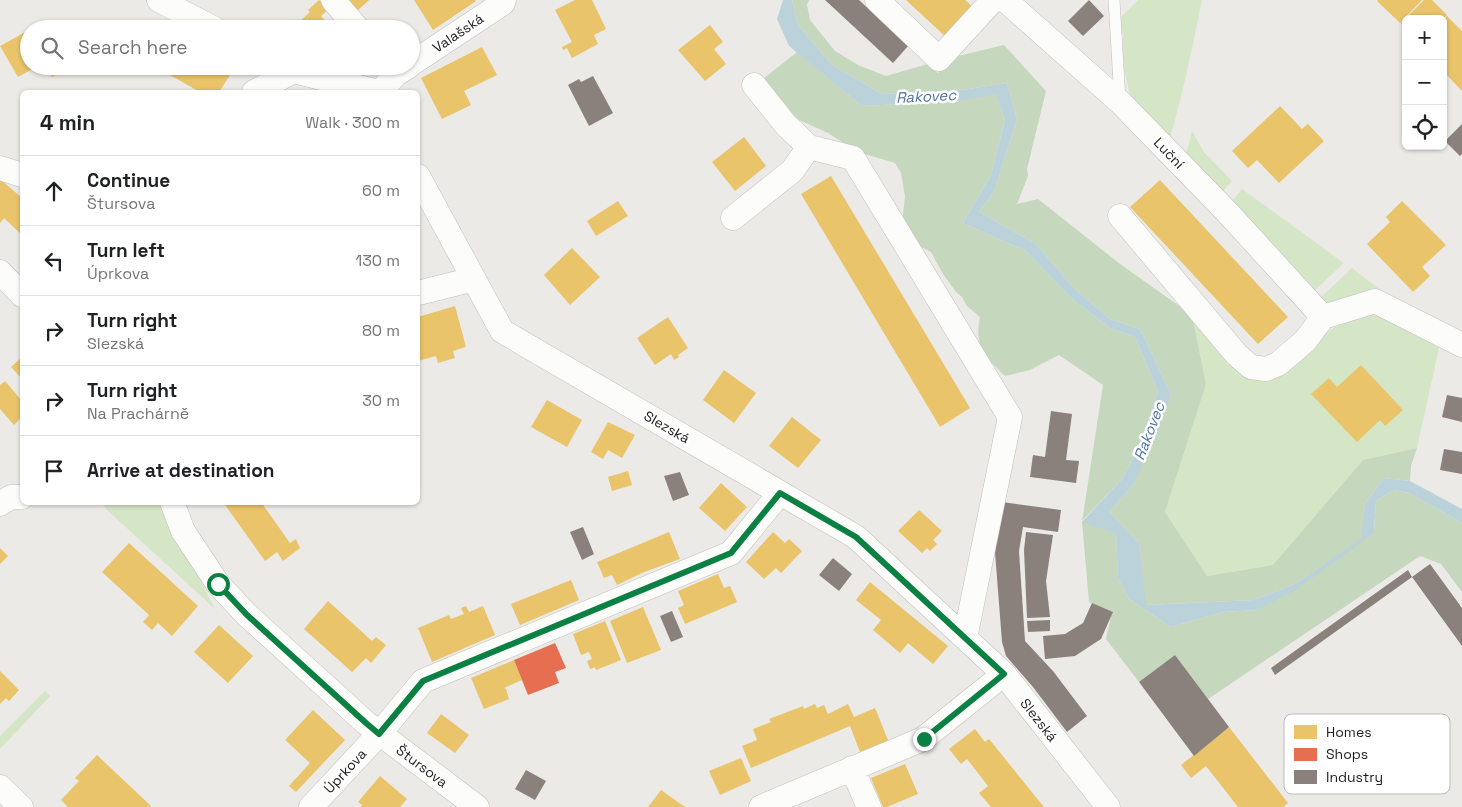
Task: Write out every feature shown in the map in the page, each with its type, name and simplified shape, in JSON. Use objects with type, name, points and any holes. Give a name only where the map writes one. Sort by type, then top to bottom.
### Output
[{"type":"street","points":[[159,0],[198,20]]},
{"type":"street","points":[[333,0],[350,20]]},
{"type":"street","name":"Valašská","points":[[420,56],[503,3],[504,0]]},
{"type":"street","points":[[877,0],[939,59],[993,0]]},
{"type":"street","name":"Luční","points":[[1005,0],[1120,102],[1227,212],[1323,317]]},
{"type":"street","points":[[257,90],[280,75]]},
{"type":"street","points":[[312,75],[371,90]]},
{"type":"street","name":"Valašská","points":[[381,90],[395,75]]},
{"type":"street","points":[[754,86],[786,125],[809,147],[853,158],[1010,417],[965,638]]},
{"type":"street","points":[[732,218],[792,171],[809,147]]},
{"type":"street","points":[[0,168],[20,174]]},
{"type":"street","name":"Slezská","points":[[420,180],[502,331],[856,537],[1004,674],[1108,807]]},
{"type":"street","points":[[1120,216],[1237,356],[1251,367],[1266,369],[1278,364],[1306,341],[1323,317],[1375,301],[1462,346]]},
{"type":"street","points":[[0,272],[20,292]]},
{"type":"street","points":[[420,292],[474,279]]},
{"type":"street","name":"Úprkova","points":[[311,807],[379,734],[423,681],[731,553],[780,493]]},
{"type":"street","points":[[0,504],[11,497],[20,497]]},
{"type":"street","name":"Štursova","points":[[173,505],[183,531],[218,584],[247,615],[379,734],[477,807]]},
{"type":"street","points":[[761,807],[924,739],[1004,674]]},
{"type":"street","points":[[852,768],[869,807]]},
{"type":"street","points":[[0,788],[22,807]]},
{"type":"lane","points":[[1114,0],[1120,102]]},
{"type":"green space","points":[[792,0],[809,0],[807,5],[810,20],[835,51],[858,65],[886,76],[928,64],[938,73],[950,58],[1004,45],[1046,91],[1027,169],[1028,176],[1017,204],[1038,199],[1120,264],[1192,315],[1206,384],[1165,512],[1207,576],[1273,565],[1363,460],[1417,448],[1411,466],[1410,481],[1384,478],[1365,504],[1362,539],[1297,583],[1254,600],[1145,605],[1139,543],[1109,512],[1134,484],[1171,394],[1140,329],[1110,319],[1075,289],[1036,244],[979,212],[994,192],[1017,119],[1007,83],[962,90],[882,94],[832,65],[798,25]]},
{"type":"green space","points":[[1138,0],[1202,0],[1183,89],[1169,141],[1133,108],[1123,64],[1123,34],[1113,25]]},
{"type":"green space","points":[[797,52],[862,106],[961,101],[996,93],[1005,120],[991,175],[963,223],[1026,251],[1071,298],[1110,328],[1135,337],[1158,391],[1142,441],[1122,479],[1082,521],[1103,385],[1059,355],[1030,370],[1005,376],[992,363],[980,344],[980,317],[967,306],[962,297],[956,292],[931,252],[914,243],[902,225],[905,196],[901,173],[895,163],[858,152],[828,133],[795,118],[763,79]]},
{"type":"green space","points":[[1192,131],[1204,152],[1232,181],[1219,196],[1185,158]]},
{"type":"green space","points":[[1242,189],[1344,263],[1311,294],[1229,205]]},
{"type":"green space","points":[[1352,268],[1387,295],[1341,302],[1318,300]]},
{"type":"green space","points":[[1192,315],[1242,370],[1302,348],[1345,321],[1361,316],[1371,315],[1388,319],[1439,348],[1417,448],[1363,460],[1273,565],[1207,576],[1165,512],[1206,384]]},
{"type":"green space","points":[[1394,490],[1409,493],[1462,523],[1462,592],[1441,564],[1420,556],[1208,699],[1175,655],[1139,682],[1106,639],[1112,612],[1089,602],[1082,521],[1116,534],[1118,578],[1129,599],[1171,627],[1223,612],[1257,610],[1374,533],[1376,501]]},
{"type":"green space","points":[[104,505],[162,505],[215,609],[106,509]]},
{"type":"green space","points":[[45,691],[50,696],[0,749],[0,736]]},
{"type":"water","name":"Rakovec","points":[[783,0],[792,0],[798,25],[832,65],[882,94],[962,90],[1007,83],[1017,119],[994,192],[979,212],[1036,244],[1075,289],[1110,319],[1140,329],[1171,394],[1158,431],[1134,484],[1109,512],[1139,543],[1146,605],[1254,600],[1297,583],[1361,539],[1365,504],[1384,478],[1410,481],[1462,509],[1462,523],[1409,493],[1394,490],[1376,501],[1374,533],[1294,591],[1257,610],[1223,612],[1171,627],[1129,599],[1118,578],[1116,534],[1082,522],[1122,479],[1142,441],[1158,391],[1135,337],[1110,328],[1071,298],[1026,251],[963,223],[991,175],[1005,120],[996,94],[961,101],[862,106],[789,46],[777,19]]},
{"type":"building: Homes","points":[[319,0],[329,9],[321,16],[325,20],[301,20],[310,12],[308,10]]},
{"type":"building: Homes","points":[[345,0],[369,0],[356,12]]},
{"type":"building: Homes","points":[[414,0],[475,0],[476,1],[433,30]]},
{"type":"building: Homes","points":[[575,0],[592,0],[606,29],[594,35],[598,44],[572,58],[567,48],[563,50],[562,47],[572,42],[555,10]]},
{"type":"building: Homes","points":[[906,0],[965,0],[975,9],[947,38]]},
{"type":"building: Homes","points":[[1422,0],[1408,15],[1402,15],[1400,23],[1377,1]]},
{"type":"building: Homes","points":[[1424,0],[1432,0],[1447,15],[1409,15]]},
{"type":"building: Homes","points":[[1447,16],[1462,31],[1462,91],[1447,75]]},
{"type":"building: Homes","points":[[710,25],[723,42],[714,49],[726,64],[705,81],[678,50]]},
{"type":"building: Homes","points":[[20,35],[20,75],[22,75],[18,77],[0,46]]},
{"type":"building: Homes","points":[[482,47],[497,75],[464,91],[471,105],[442,119],[421,78]]},
{"type":"building: Homes","points":[[170,75],[230,75],[220,90],[196,90]]},
{"type":"building: Homes","points":[[1280,106],[1302,129],[1308,124],[1324,141],[1279,183],[1257,160],[1248,168],[1232,151]]},
{"type":"building: Homes","points":[[744,137],[766,166],[735,191],[712,162]]},
{"type":"building: Homes","points":[[831,176],[970,408],[940,427],[801,194]]},
{"type":"building: Homes","points":[[0,179],[20,196],[20,233],[4,218],[0,223]]},
{"type":"building: Homes","points":[[1160,180],[1288,317],[1258,344],[1130,207]]},
{"type":"building: Homes","points":[[618,201],[628,216],[596,236],[587,221]]},
{"type":"building: Homes","points":[[1402,201],[1446,245],[1422,267],[1430,276],[1413,292],[1367,244],[1390,222],[1386,217]]},
{"type":"building: Homes","points":[[572,248],[600,277],[570,305],[544,275]]},
{"type":"building: Homes","points":[[455,306],[466,347],[453,351],[455,358],[438,363],[436,356],[420,360],[420,316]]},
{"type":"building: Homes","points":[[668,317],[688,348],[674,360],[671,354],[655,365],[637,338]]},
{"type":"building: Homes","points":[[20,359],[20,377],[11,367]]},
{"type":"building: Homes","points":[[1361,365],[1403,410],[1385,426],[1380,420],[1357,442],[1311,394],[1329,378],[1337,387]]},
{"type":"building: Homes","points":[[724,370],[756,393],[734,423],[703,400]]},
{"type":"building: Homes","points":[[5,381],[20,399],[20,419],[14,425],[0,409],[0,385]]},
{"type":"building: Homes","points":[[547,400],[582,420],[567,447],[531,427]]},
{"type":"building: Homes","points":[[792,417],[821,440],[798,468],[769,446]]},
{"type":"building: Homes","points":[[608,422],[635,435],[622,458],[608,450],[603,459],[591,452]]},
{"type":"building: Homes","points":[[628,471],[632,485],[612,491],[608,477]]},
{"type":"building: Homes","points":[[721,483],[747,507],[725,531],[699,508]]},
{"type":"building: Homes","points":[[225,505],[263,505],[290,543],[296,539],[300,548],[283,561],[277,552],[265,561]]},
{"type":"building: Homes","points":[[919,510],[942,531],[933,540],[937,544],[930,551],[927,548],[922,553],[898,531]]},
{"type":"building: Homes","points":[[669,532],[680,559],[644,572],[617,585],[612,575],[604,578],[597,562]]},
{"type":"building: Homes","points":[[773,532],[785,543],[789,539],[802,551],[781,573],[776,568],[764,579],[746,562]]},
{"type":"building: Homes","points":[[129,543],[198,606],[172,636],[158,623],[152,630],[143,622],[149,615],[102,572]]},
{"type":"building: Homes","points":[[0,548],[8,556],[0,564]]},
{"type":"building: Homes","points":[[718,574],[724,588],[730,586],[737,602],[685,624],[678,608],[684,605],[678,591]]},
{"type":"building: Homes","points":[[571,580],[579,600],[520,625],[511,604]]},
{"type":"building: Homes","points":[[870,582],[948,646],[933,664],[908,643],[900,653],[873,630],[881,620],[856,600]]},
{"type":"building: Homes","points":[[328,601],[372,641],[376,637],[386,645],[371,663],[366,658],[352,672],[304,629]]},
{"type":"building: Homes","points":[[466,606],[469,612],[483,606],[495,635],[432,662],[418,628],[449,615],[451,619],[464,614],[461,608]]},
{"type":"building: Homes","points":[[643,607],[661,650],[627,663],[610,621]]},
{"type":"building: Homes","points":[[605,621],[621,660],[596,670],[595,667],[590,669],[587,661],[592,659],[589,652],[581,655],[573,634]]},
{"type":"building: Homes","points":[[219,625],[253,656],[228,683],[194,652]]},
{"type":"building: Homes","points":[[514,660],[522,680],[504,688],[509,699],[484,709],[471,678]]},
{"type":"building: Homes","points":[[0,671],[19,690],[9,701],[6,698],[0,704]]},
{"type":"building: Homes","points":[[815,704],[817,708],[824,705],[828,714],[848,704],[854,717],[875,708],[888,740],[884,744],[882,743],[860,752],[850,726],[751,768],[742,746],[757,740],[753,729],[771,722],[769,719],[803,706],[804,709]]},
{"type":"building: Homes","points":[[313,710],[345,740],[296,792],[289,786],[310,763],[285,740]]},
{"type":"building: Homes","points":[[441,714],[469,735],[455,753],[427,733]]},
{"type":"building: Homes","points":[[1229,727],[1288,803],[1283,807],[1238,807],[1206,766],[1191,778],[1181,765]]},
{"type":"building: Homes","points":[[975,729],[985,742],[989,739],[1044,807],[991,807],[979,793],[988,786],[967,759],[961,764],[949,749]]},
{"type":"building: Homes","points":[[97,755],[151,806],[68,807],[61,800],[79,781],[75,778]]},
{"type":"building: Homes","points":[[741,758],[751,781],[720,795],[709,771]]},
{"type":"building: Homes","points":[[905,764],[918,794],[883,807],[871,778]]},
{"type":"building: Homes","points":[[380,776],[407,799],[400,807],[361,807],[362,805],[358,802]]},
{"type":"building: Homes","points":[[661,790],[685,807],[648,807]]},
{"type":"building: Shops","points":[[555,643],[566,668],[555,672],[559,683],[528,695],[514,660]]},
{"type":"building: Industry","points":[[825,0],[859,0],[908,46],[893,63]]},
{"type":"building: Industry","points":[[1089,0],[1104,16],[1083,36],[1068,21]]},
{"type":"building: Industry","points":[[593,76],[613,113],[589,126],[568,85],[579,79],[581,82]]},
{"type":"building: Industry","points":[[1462,124],[1462,154],[1460,156],[1447,143],[1447,139]]},
{"type":"building: Industry","points":[[1447,395],[1462,398],[1462,422],[1442,417]]},
{"type":"building: Industry","points":[[1051,411],[1072,414],[1066,460],[1079,461],[1076,483],[1030,477],[1033,455],[1045,457]]},
{"type":"building: Industry","points":[[1444,449],[1462,452],[1462,474],[1440,470]]},
{"type":"building: Industry","points":[[680,472],[689,495],[673,501],[664,476]]},
{"type":"building: Industry","points":[[1002,502],[1061,510],[1058,532],[1023,527],[1019,551],[1025,641],[1053,671],[1087,716],[1067,732],[1033,687],[1006,656],[1002,642],[995,552]]},
{"type":"building: Industry","points":[[583,527],[594,554],[582,560],[570,532]]},
{"type":"building: Industry","points":[[1026,532],[1053,535],[1046,581],[1050,617],[1027,618],[1024,550]]},
{"type":"building: Industry","points":[[833,558],[852,574],[839,591],[819,575]]},
{"type":"building: Industry","points":[[1430,564],[1462,608],[1462,646],[1412,577]]},
{"type":"building: Industry","points":[[1408,570],[1412,577],[1275,675],[1271,668]]},
{"type":"building: Industry","points":[[1092,603],[1113,612],[1101,639],[1075,656],[1045,659],[1043,636],[1065,634],[1083,623]]},
{"type":"building: Industry","points":[[672,611],[683,637],[671,642],[660,616]]},
{"type":"building: Industry","points":[[1050,620],[1050,631],[1028,632],[1027,621]]},
{"type":"building: Industry","points":[[1175,655],[1229,727],[1194,756],[1139,682]]},
{"type":"building: Industry","points":[[526,770],[546,781],[535,800],[515,789]]},
{"type":"route","points":[[218,584],[247,615],[379,734],[423,681],[731,553],[780,493],[856,537],[1004,674],[924,739]]}]
